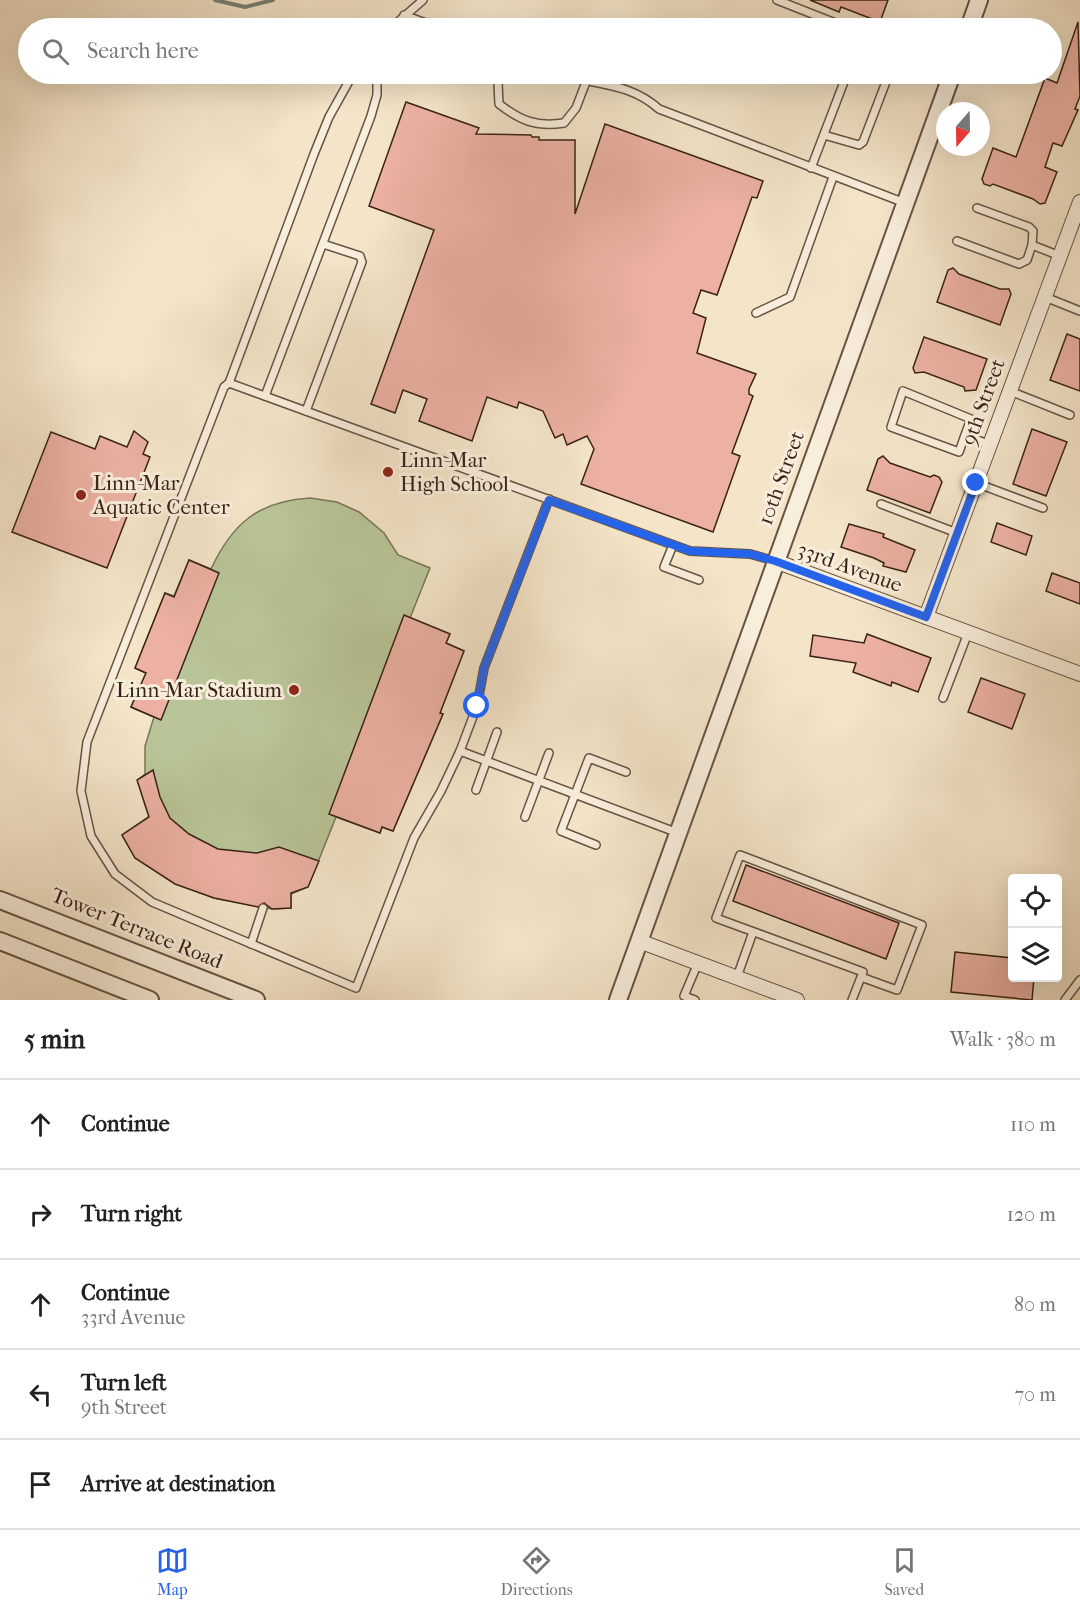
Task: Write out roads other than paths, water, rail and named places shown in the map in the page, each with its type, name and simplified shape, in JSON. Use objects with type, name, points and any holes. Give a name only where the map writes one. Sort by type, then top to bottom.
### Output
[{"type":"street","points":[[973,18],[979,0]]},
{"type":"street","name":"10th Street","points":[[618,1000],[948,84]]},
{"type":"street","name":"9th Street","points":[[926,617],[1080,202]]},
{"type":"street","name":"33rd Avenue","points":[[775,561],[1080,674]]},
{"type":"street","name":"Tower Terrace Road","points":[[0,900],[256,1000]]},
{"type":"street","points":[[0,941],[150,1000]]},
{"type":"street","points":[[639,941],[737,977],[781,997],[797,1000]]},
{"type":"lane","points":[[401,18],[423,0]]},
{"type":"lane","points":[[777,0],[823,18]]},
{"type":"lane","points":[[404,15],[412,18]]},
{"type":"lane","points":[[347,84],[329,117],[314,154],[229,383],[224,387],[87,742],[81,791],[91,836],[115,874],[152,902],[356,988],[414,838],[441,791],[460,751],[477,706],[484,668],[549,500]]},
{"type":"lane","points":[[266,396],[371,116],[377,95],[377,84]]},
{"type":"lane","points":[[498,84],[500,104],[514,116],[543,126],[564,123],[576,108],[585,84]]},
{"type":"lane","points":[[605,84],[644,96],[659,109],[905,203]]},
{"type":"lane","points":[[811,168],[843,84]]},
{"type":"lane","points":[[824,135],[859,145],[863,142],[885,84]]},
{"type":"lane","points":[[756,313],[790,297],[833,177]]},
{"type":"lane","points":[[957,241],[1019,264],[1027,260],[1032,245],[1033,231],[1029,227],[977,208]]},
{"type":"lane","points":[[306,411],[362,262],[360,256],[323,244]]},
{"type":"lane","points":[[1032,245],[1060,256]]},
{"type":"lane","points":[[1045,297],[1080,311]]},
{"type":"lane","points":[[229,383],[690,551],[750,554],[775,561]]},
{"type":"lane","points":[[903,391],[971,418],[965,435],[958,452],[891,427],[903,391]]},
{"type":"lane","points":[[1010,391],[1070,415]]},
{"type":"lane","points":[[965,435],[990,445]]},
{"type":"lane","points":[[976,483],[1043,508]]},
{"type":"lane","points":[[881,504],[957,533]]},
{"type":"lane","points":[[673,545],[664,567],[699,580]]},
{"type":"lane","points":[[943,698],[968,633]]},
{"type":"lane","points":[[476,790],[497,732]]},
{"type":"lane","points":[[460,751],[678,833]]},
{"type":"lane","points":[[525,817],[549,753]]},
{"type":"lane","points":[[596,845],[561,831],[589,759],[626,772]]},
{"type":"lane","points":[[852,1000],[861,977],[863,972],[716,918],[740,855],[922,925],[897,990],[861,977]]},
{"type":"lane","points":[[251,944],[263,908]]},
{"type":"lane","points":[[737,977],[753,932]]},
{"type":"lane","points":[[696,1000],[684,996],[698,963]]},
{"type":"lane","points":[[1065,1000],[1080,980]]},
{"type":"waterway","points":[[215,0],[245,7],[273,0]]},
{"type":"place","name":"Linn-Mar High School","points":[[388,472]]},
{"type":"place","name":"Linn-Mar Aquatic Center","points":[[81,495]]},
{"type":"place","name":"Linn-Mar Stadium","points":[[294,690]]}]
